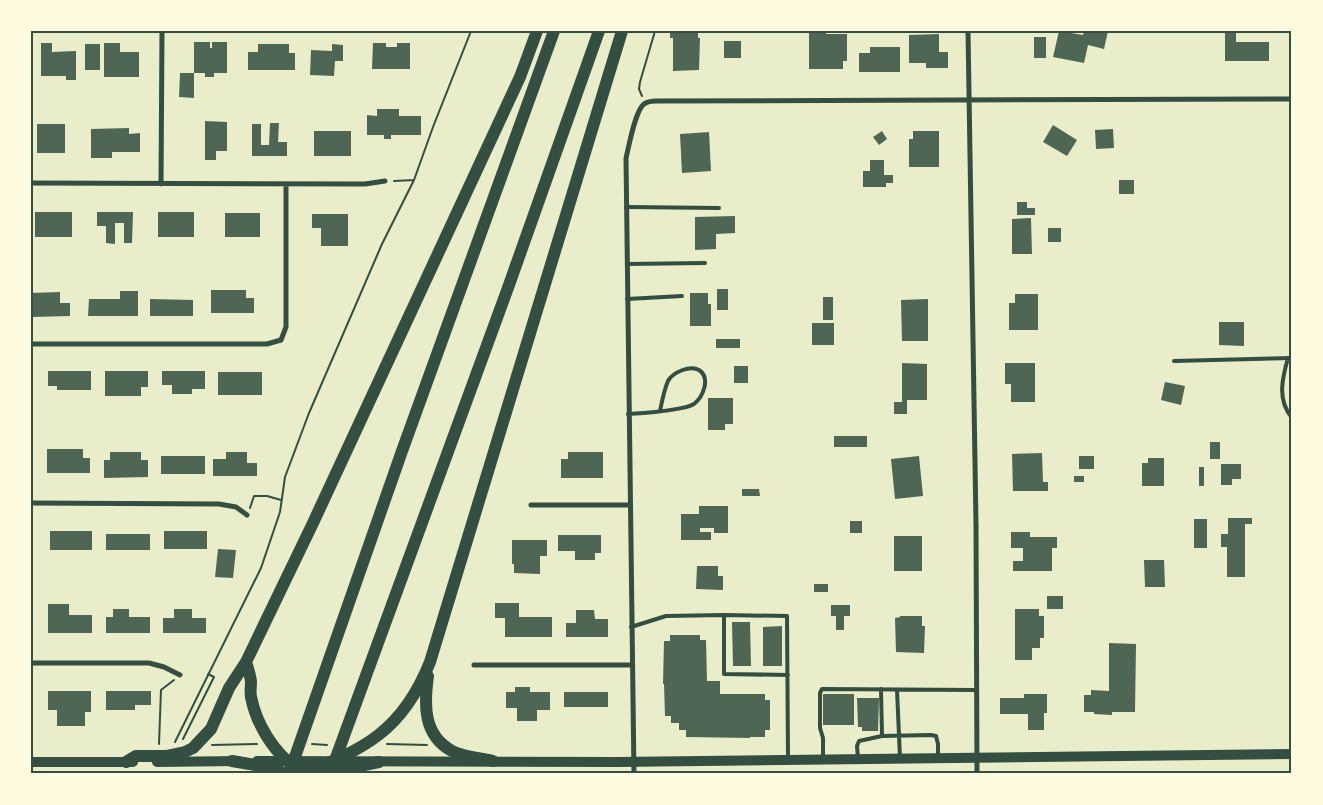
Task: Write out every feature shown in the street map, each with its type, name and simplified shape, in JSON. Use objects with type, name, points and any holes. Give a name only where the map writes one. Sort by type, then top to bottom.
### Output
[{"type":"highway","points":[[126,762],[136,756],[166,756],[185,752],[193,748],[211,729],[229,688],[246,662],[313,523],[516,86],[537,31]]},
{"type":"highway","points":[[287,770],[554,31]]},
{"type":"highway","points":[[331,768],[509,285],[599,31]]},
{"type":"highway","points":[[232,761],[305,773],[331,768],[367,744],[384,738],[412,699],[430,662],[622,31]]},
{"type":"highway","points":[[246,662],[251,680],[251,697],[269,740],[287,770]]},
{"type":"highway","points":[[430,662],[425,701],[428,725],[441,742],[454,751],[494,761]]},
{"type":"highway","points":[[323,774],[379,762]]},
{"type":"main road","points":[[287,770],[331,768],[379,762],[634,762],[1292,754]]},
{"type":"main road","points":[[31,762],[232,761]]},
{"type":"street","points":[[162,31],[162,184]]},
{"type":"street","points":[[968,31],[976,524],[977,774]]},
{"type":"street","points":[[634,774],[631,665],[626,158],[638,114],[645,103],[656,101],[1292,99]]},
{"type":"street","points":[[31,183],[365,184],[385,181]]},
{"type":"street","points":[[31,344],[267,344],[280,340],[286,327],[286,184]]},
{"type":"street","points":[[31,503],[219,504],[236,507],[247,514]]},
{"type":"street","points":[[531,505],[629,505]]},
{"type":"street","points":[[31,663],[149,663],[164,667],[180,675]]},
{"type":"street","points":[[474,665],[631,665]]},
{"type":"lane","points":[[626,207],[719,208]]},
{"type":"lane","points":[[627,264],[705,263]]},
{"type":"lane","points":[[627,299],[682,296]]},
{"type":"lane","points":[[1174,360],[1290,358],[1281,394],[1285,410],[1292,418]]},
{"type":"lane","points":[[628,414],[660,411],[682,408],[694,404],[702,393],[705,384],[703,376],[698,370],[689,368],[669,379],[660,411]]},
{"type":"lane","points":[[724,615],[724,674],[788,675]]},
{"type":"lane","points":[[631,626],[666,616],[787,616],[788,760]]},
{"type":"lane","points":[[823,760],[823,738],[820,728],[820,693],[822,689],[976,690]]},
{"type":"lane","points":[[881,689],[882,736]]},
{"type":"lane","points":[[898,690],[900,759]]},
{"type":"lane","points":[[858,759],[857,746],[859,741],[882,736],[931,734],[936,736],[938,758]]},
{"type":"path","points":[[172,749],[261,568],[280,512],[285,477],[309,413],[382,244],[414,180],[471,31]]},
{"type":"path","points":[[645,103],[639,89],[655,31]]},
{"type":"path","points":[[385,181],[414,180]]},
{"type":"path","points":[[247,514],[254,496],[267,496],[281,501]]},
{"type":"path","points":[[184,744],[183,740],[214,677],[208,674]]},
{"type":"path","points":[[158,751],[161,690],[180,675]]},
{"type":"path","points":[[367,744],[384,738],[436,745],[441,742]]},
{"type":"path","points":[[201,740],[206,745],[256,744],[269,740]]},
{"type":"path","points":[[308,744],[334,744]]},
{"type":"building","points":[[670,31],[698,31],[698,38],[700,38],[699,70],[673,71],[673,38],[670,38]]},
{"type":"building","points":[[809,31],[826,31],[826,34],[847,34],[847,61],[843,61],[843,69],[809,69]]},
{"type":"building","points":[[1059,31],[1083,35],[1084,31],[1108,31],[1104,49],[1088,45],[1084,63],[1053,57]]},
{"type":"building","points":[[1225,33],[1236,33],[1236,42],[1269,42],[1269,61],[1225,61]]},
{"type":"building","points":[[939,34],[939,52],[948,52],[948,68],[926,68],[926,63],[909,63],[909,35]]},
{"type":"building","points":[[1034,37],[1046,37],[1046,58],[1034,58]]},
{"type":"building","points":[[724,41],[741,41],[741,58],[724,58]]},
{"type":"building","points":[[194,42],[210,42],[210,48],[212,48],[212,42],[227,42],[227,73],[214,73],[214,77],[205,77],[205,73],[194,73]]},
{"type":"building","points":[[41,43],[52,43],[52,52],[76,51],[76,80],[66,80],[66,76],[41,76]]},
{"type":"building","points":[[104,43],[120,43],[120,52],[139,52],[139,77],[104,77]]},
{"type":"building","points":[[373,43],[386,43],[386,47],[397,47],[397,43],[410,43],[410,69],[372,69]]},
{"type":"building","points":[[85,44],[100,44],[100,70],[85,70]]},
{"type":"building","points":[[258,44],[289,44],[289,53],[295,53],[295,70],[248,70],[248,52],[258,52]]},
{"type":"building","points":[[332,44],[343,45],[343,61],[335,61],[334,76],[310,75],[311,50],[332,51]]},
{"type":"building","points":[[870,47],[900,47],[900,72],[859,72],[859,53],[870,53]]},
{"type":"building","points":[[180,73],[194,73],[194,98],[179,97]]},
{"type":"building","points":[[377,109],[399,109],[399,116],[421,116],[421,135],[391,135],[391,139],[384,139],[384,135],[367,135],[367,115],[377,116]]},
{"type":"building","points":[[205,121],[227,122],[227,151],[216,151],[216,160],[205,160]]},
{"type":"building","points":[[270,123],[279,123],[278,142],[287,142],[287,156],[252,156],[252,124],[261,124],[261,145],[269,145]]},
{"type":"building","points":[[37,124],[65,124],[65,153],[37,153]]},
{"type":"building","points":[[1053,125],[1077,140],[1067,156],[1043,142]]},
{"type":"building","points":[[129,128],[129,134],[140,133],[140,152],[112,152],[112,158],[91,158],[91,129]]},
{"type":"building","points":[[1113,129],[1114,148],[1096,149],[1095,130]]},
{"type":"building","points":[[314,131],[351,131],[351,156],[314,156]]},
{"type":"building","points":[[882,131],[887,139],[879,145],[873,137]]},
{"type":"building","points":[[913,131],[939,131],[939,167],[909,167],[909,139],[913,139]]},
{"type":"building","points":[[709,132],[711,171],[682,173],[680,134]]},
{"type":"building","points":[[870,160],[884,160],[884,175],[893,175],[893,183],[886,183],[886,187],[863,187],[863,171],[870,171]]},
{"type":"building","points":[[1119,180],[1134,180],[1134,194],[1119,194]]},
{"type":"building","points":[[1017,202],[1027,202],[1027,208],[1035,208],[1035,215],[1017,215]]},
{"type":"building","points":[[35,212],[72,212],[72,237],[35,237]]},
{"type":"building","points":[[97,212],[133,212],[132,243],[124,243],[124,223],[115,223],[115,244],[106,243],[106,226],[97,226]]},
{"type":"building","points":[[158,212],[194,212],[194,237],[158,237]]},
{"type":"building","points":[[225,213],[260,213],[260,237],[225,237]]},
{"type":"building","points":[[312,214],[348,214],[348,246],[321,246],[321,228],[312,228]]},
{"type":"building","points":[[735,216],[735,233],[716,234],[716,249],[695,250],[695,217]]},
{"type":"building","points":[[1031,218],[1032,254],[1012,254],[1012,219]]},
{"type":"building","points":[[1048,228],[1061,228],[1061,242],[1048,242]]},
{"type":"building","points":[[717,289],[728,289],[728,310],[717,310]]},
{"type":"building","points":[[211,290],[246,290],[246,298],[254,298],[254,313],[211,313]]},
{"type":"building","points":[[120,291],[138,291],[138,316],[88,316],[89,299],[120,299]]},
{"type":"building","points":[[60,292],[60,303],[70,303],[70,316],[31,317],[31,293]]},
{"type":"building","points":[[690,293],[708,293],[708,304],[711,304],[711,326],[690,326]]},
{"type":"building","points":[[1015,294],[1038,294],[1038,330],[1009,330],[1009,303],[1015,303]]},
{"type":"building","points":[[823,297],[833,297],[833,320],[823,320]]},
{"type":"building","points":[[150,299],[193,300],[193,316],[150,316]]},
{"type":"building","points":[[928,299],[928,341],[902,341],[901,300]]},
{"type":"building","points":[[1219,322],[1244,322],[1244,346],[1219,345]]},
{"type":"building","points":[[812,323],[834,323],[834,345],[812,345]]},
{"type":"building","points":[[716,339],[740,339],[740,348],[716,348]]},
{"type":"building","points":[[902,363],[927,364],[927,400],[907,400],[907,414],[894,414],[894,402],[902,402]]},
{"type":"building","points":[[1005,363],[1035,363],[1035,402],[1011,402],[1011,384],[1005,384]]},
{"type":"building","points":[[734,366],[748,366],[748,383],[734,383]]},
{"type":"building","points":[[48,371],[91,371],[91,390],[57,390],[57,386],[48,386]]},
{"type":"building","points":[[105,371],[148,371],[148,387],[141,387],[141,396],[105,396]]},
{"type":"building","points":[[162,371],[205,371],[205,389],[192,389],[192,394],[172,394],[172,385],[162,385]]},
{"type":"building","points":[[218,372],[262,372],[262,395],[218,395]]},
{"type":"building","points":[[1165,382],[1185,386],[1181,405],[1161,400]]},
{"type":"building","points":[[708,398],[733,398],[733,424],[725,424],[725,430],[708,430]]},
{"type":"building","points":[[834,436],[867,436],[867,447],[834,447]]},
{"type":"building","points":[[1210,442],[1220,442],[1220,459],[1210,459]]},
{"type":"building","points":[[47,449],[83,449],[83,458],[90,458],[90,473],[47,473]]},
{"type":"building","points":[[110,452],[141,452],[141,460],[148,460],[148,477],[104,478],[104,460],[110,460]]},
{"type":"building","points":[[226,452],[247,452],[247,463],[257,463],[257,476],[213,476],[213,459],[226,459]]},
{"type":"building","points":[[568,452],[603,452],[603,478],[561,478],[561,459],[568,459]]},
{"type":"building","points":[[1042,453],[1043,482],[1048,482],[1048,491],[1013,491],[1012,454]]},
{"type":"building","points":[[161,456],[205,456],[205,474],[161,474]]},
{"type":"building","points":[[919,456],[923,496],[895,499],[891,459]]},
{"type":"building","points":[[1079,456],[1094,456],[1094,469],[1079,469]]},
{"type":"building","points":[[1148,458],[1164,458],[1164,486],[1142,486],[1142,463],[1148,463]]},
{"type":"building","points":[[1221,464],[1241,464],[1241,479],[1232,479],[1232,485],[1221,485]]},
{"type":"building","points":[[1199,467],[1204,467],[1204,486],[1199,486]]},
{"type":"building","points":[[1074,476],[1084,476],[1084,482],[1074,482]]},
{"type":"building","points":[[742,489],[759,489],[760,496],[742,496]]},
{"type":"building","points":[[699,506],[728,506],[728,533],[714,533],[714,528],[700,528],[700,532],[711,532],[711,540],[681,540],[681,514],[699,514]]},
{"type":"building","points":[[1228,518],[1252,518],[1252,524],[1245,524],[1245,577],[1227,577],[1227,547],[1221,547],[1221,534],[1228,534]]},
{"type":"building","points":[[1194,519],[1207,519],[1207,548],[1194,548]]},
{"type":"building","points":[[850,521],[862,521],[862,533],[850,533]]},
{"type":"building","points":[[50,531],[92,531],[92,550],[50,550]]},
{"type":"building","points":[[164,531],[207,531],[207,549],[164,549]]},
{"type":"building","points":[[1011,532],[1030,532],[1030,537],[1057,537],[1057,548],[1052,548],[1052,571],[1013,571],[1013,561],[1023,561],[1023,548],[1011,548]]},
{"type":"building","points":[[106,534],[150,534],[150,550],[106,550]]},
{"type":"building","points":[[558,535],[601,535],[601,553],[595,553],[595,560],[575,560],[575,551],[558,551]]},
{"type":"building","points":[[894,536],[922,536],[922,571],[894,571]]},
{"type":"building","points":[[512,540],[547,540],[547,556],[540,556],[540,574],[514,573]]},
{"type":"building","points":[[218,549],[236,550],[233,578],[215,577]]},
{"type":"building","points":[[1144,560],[1164,560],[1165,587],[1145,587]]},
{"type":"building","points":[[697,566],[718,566],[718,576],[723,576],[723,590],[696,589]]},
{"type":"building","points":[[814,584],[828,584],[828,592],[814,592]]},
{"type":"building","points":[[1047,596],[1063,596],[1063,609],[1047,609]]},
{"type":"building","points":[[495,603],[519,603],[519,617],[552,617],[552,637],[505,637],[505,618],[495,618]]},
{"type":"building","points":[[48,604],[69,604],[69,615],[92,615],[92,633],[48,633]]},
{"type":"building","points":[[831,605],[850,605],[850,616],[844,616],[844,630],[836,630],[836,616],[831,616]]},
{"type":"building","points":[[113,609],[129,609],[129,617],[150,617],[150,633],[106,633],[106,617],[113,617]]},
{"type":"building","points":[[174,609],[192,609],[192,618],[206,618],[206,633],[163,633],[163,618],[174,618]]},
{"type":"building","points":[[1015,609],[1039,609],[1039,616],[1044,616],[1044,638],[1040,638],[1040,648],[1032,648],[1032,660],[1015,660]]},
{"type":"building","points":[[576,610],[594,610],[595,619],[608,619],[608,637],[566,637],[566,623],[576,623]]},
{"type":"building","points":[[900,616],[922,616],[922,626],[925,626],[924,653],[896,652],[895,618]]},
{"type":"building","points":[[732,622],[750,622],[751,666],[733,666]]},
{"type":"building","points":[[782,626],[782,666],[763,666],[763,627]]},
{"type":"building","points":[[670,635],[700,635],[700,640],[706,640],[707,681],[720,681],[720,694],[765,694],[765,700],[770,700],[770,730],[765,730],[765,737],[686,737],[686,730],[679,730],[679,723],[671,723],[671,716],[665,716],[663,684],[664,641],[670,641]]},
{"type":"building","points":[[1109,643],[1136,644],[1135,712],[1112,712],[1112,715],[1084,712],[1084,695],[1091,695],[1091,690],[1109,691]]},
{"type":"building","points":[[515,687],[530,687],[530,692],[550,692],[550,710],[537,710],[537,721],[517,721],[517,708],[506,708],[506,692],[515,692]]},
{"type":"building","points":[[48,691],[91,691],[91,712],[85,712],[85,726],[57,726],[57,710],[48,710]]},
{"type":"building","points":[[106,691],[151,691],[151,705],[135,705],[135,710],[106,710]]},
{"type":"building","points":[[564,692],[608,692],[608,707],[564,707]]},
{"type":"building","points":[[823,694],[854,694],[854,725],[823,725]]},
{"type":"building","points":[[1024,694],[1047,694],[1047,713],[1044,713],[1044,730],[1028,730],[1028,714],[1000,714],[1000,698],[1024,698]]},
{"type":"building","points":[[857,698],[879,698],[878,731],[862,731],[862,727],[858,727]]}]
